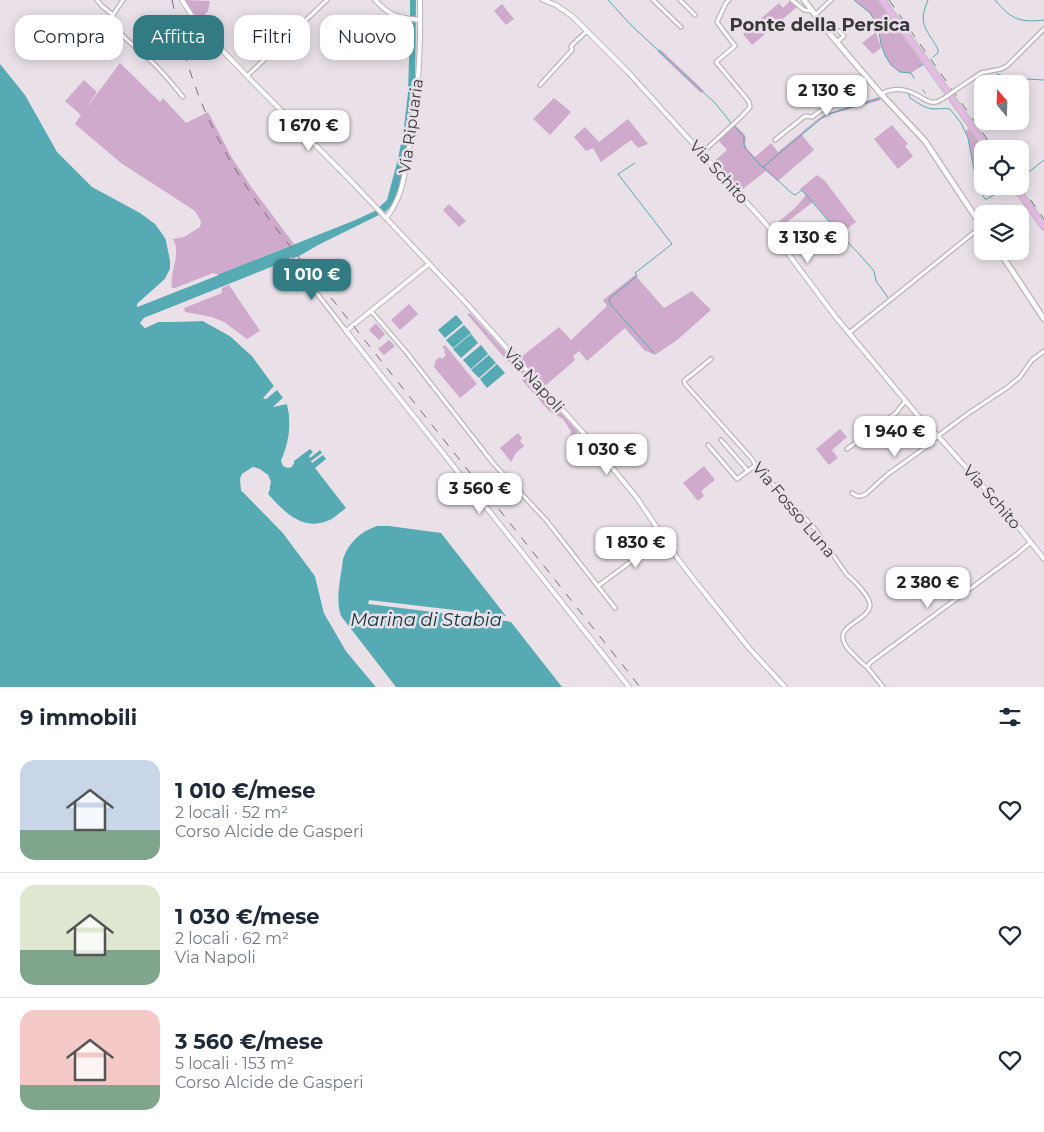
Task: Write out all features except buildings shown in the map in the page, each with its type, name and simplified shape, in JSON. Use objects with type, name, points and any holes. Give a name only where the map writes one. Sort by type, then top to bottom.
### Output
[{"type":"highway","points":[[882,0],[982,140]]},
{"type":"highway","points":[[1021,195],[1044,227]]},
{"type":"main road","points":[[804,0],[867,78],[925,141],[974,214]]},
{"type":"main road","points":[[1005,260],[1044,319]]},
{"type":"street","points":[[97,0],[114,15],[123,0]]},
{"type":"street","name":"Via Napoli","points":[[182,0],[202,29],[353,183],[467,304],[586,436],[637,498],[663,538],[695,581],[737,633],[785,687]]},
{"type":"street","points":[[247,76],[327,0]]},
{"type":"street","points":[[375,0],[381,7],[393,15],[400,18],[420,20]]},
{"type":"street","name":"Via Ripuaria","points":[[386,218],[395,206],[401,190],[413,128],[417,94],[420,0]]},
{"type":"street","name":"Via Schito","points":[[544,0],[556,5],[572,16],[629,72],[766,224],[834,315],[924,423],[938,436],[1032,542],[1044,559]]},
{"type":"street","points":[[654,0],[681,27]]},
{"type":"street","points":[[680,0],[695,15]]},
{"type":"street","points":[[792,0],[804,10],[814,13],[832,0]]},
{"type":"street","points":[[702,153],[750,107],[750,102],[716,62],[735,46],[717,22],[726,1]]},
{"type":"street","points":[[881,94],[894,89],[912,92],[926,101],[939,101],[981,73],[1007,66],[1044,29]]},
{"type":"street","points":[[540,85],[572,50],[572,46],[587,30]]},
{"type":"street","points":[[837,42],[844,36],[839,32]]},
{"type":"street","points":[[123,35],[162,72],[183,97]]},
{"type":"street","points":[[776,140],[805,116],[812,117],[867,78]]},
{"type":"street","points":[[849,333],[974,232]]},
{"type":"street","points":[[292,260],[346,331],[629,687]]},
{"type":"street","points":[[346,331],[372,312],[429,264]]},
{"type":"street","points":[[372,312],[407,353],[493,463],[546,520],[616,608]]},
{"type":"street","points":[[852,493],[857,496],[866,494],[888,474],[938,436],[1008,387],[1020,377],[1032,360],[1044,351]]},
{"type":"street","name":"Via Fosso Luna","points":[[711,359],[684,381],[685,384],[814,529],[847,575],[854,580],[866,596],[870,604],[869,609],[862,617],[849,626],[844,632],[843,637],[845,645],[867,667]]},
{"type":"street","points":[[847,449],[896,414],[906,401]]},
{"type":"street","points":[[721,440],[748,471]]},
{"type":"street","points":[[708,445],[737,479],[756,465]]},
{"type":"street","points":[[598,586],[663,538]]},
{"type":"street","points":[[883,687],[867,667],[872,662],[1032,542]]},
{"type":"shaded area","points":[[185,0],[210,1],[208,11],[205,15],[196,15]]},
{"type":"shaded area","points":[[854,0],[879,0],[924,64],[911,73],[900,72],[891,65],[881,44],[878,26],[870,13]]},
{"type":"shaded area","points":[[790,1],[797,7],[752,45],[743,34],[779,3],[783,8]]},
{"type":"shaded area","points":[[502,4],[514,19],[506,25],[494,11]]},
{"type":"shaded area","points":[[876,32],[881,48],[873,54],[862,43]]},
{"type":"shaded area","points":[[660,49],[704,91],[701,93],[657,51]]},
{"type":"shaded area","points":[[120,63],[160,102],[163,98],[186,123],[208,112],[232,158],[294,244],[219,275],[213,273],[172,288],[172,275],[176,257],[173,239],[184,237],[200,227],[201,221],[195,211],[121,163],[75,124],[81,115],[65,101],[84,80],[97,92],[85,110]]},
{"type":"shaded area","points":[[878,97],[881,100],[828,115],[817,122],[802,135],[814,150],[778,181],[766,171],[739,192],[712,163],[727,150],[718,140],[735,125],[745,135],[747,149],[755,157],[771,143],[778,152],[826,114]]},
{"type":"shaded area","points":[[554,98],[571,112],[550,135],[533,119]]},
{"type":"shaded area","points":[[628,119],[648,144],[638,148],[631,140],[601,162],[593,148],[586,151],[574,137],[585,127],[599,142]]},
{"type":"shaded area","points":[[892,125],[908,144],[905,146],[913,156],[898,169],[874,139]]},
{"type":"shaded area","points":[[970,128],[978,140],[974,140],[974,169],[968,138],[965,131]]},
{"type":"shaded area","points":[[817,175],[825,181],[856,222],[840,234],[813,202],[774,232],[771,228],[795,208],[806,195],[800,189]]},
{"type":"shaded area","points":[[449,204],[466,221],[459,227],[443,210]]},
{"type":"shaded area","points":[[635,275],[664,308],[692,291],[711,310],[677,340],[655,355],[644,350],[625,328],[587,361],[579,351],[573,356],[575,360],[545,386],[520,358],[559,327],[571,340],[607,306],[603,300]]},
{"type":"shaded area","points":[[229,285],[260,331],[247,339],[224,322],[212,317],[185,312],[184,308],[222,293],[222,288]]},
{"type":"shaded area","points":[[409,304],[418,314],[400,330],[391,320]]},
{"type":"shaded area","points":[[470,313],[578,432],[576,434],[578,437],[573,441],[575,445],[570,453],[571,431],[563,419],[549,411],[522,380],[523,374],[519,370],[515,370],[467,314]]},
{"type":"shaded area","points":[[376,323],[385,334],[379,340],[369,330]]},
{"type":"shaded area","points":[[389,340],[395,346],[384,355],[378,349]]},
{"type":"shaded area","points":[[445,345],[477,384],[460,398],[434,367],[436,360],[440,357],[442,359],[446,355],[442,347]]},
{"type":"shaded area","points":[[840,429],[847,437],[832,450],[838,458],[829,465],[816,449]]},
{"type":"shaded area","points":[[518,433],[522,438],[520,441],[524,446],[516,453],[511,462],[500,448]]},
{"type":"shaded area","points":[[704,466],[715,480],[701,491],[704,496],[698,501],[683,483]]},
{"type":"shaded area","points":[[653,527],[660,537],[646,546],[639,537]]},
{"type":"water","points":[[410,0],[416,0],[415,92],[412,120],[399,188],[391,206],[385,212],[301,255],[144,318],[140,323],[145,328],[158,322],[203,321],[230,336],[252,356],[274,386],[264,398],[266,399],[277,390],[283,398],[274,406],[287,404],[289,432],[281,461],[288,468],[310,449],[313,452],[309,456],[310,458],[320,450],[322,453],[311,461],[312,463],[323,455],[326,459],[315,468],[346,508],[327,521],[309,523],[294,518],[287,513],[268,494],[270,489],[268,475],[253,467],[242,474],[241,490],[283,533],[315,576],[324,613],[346,651],[376,687],[0,687],[0,64],[25,95],[57,152],[92,187],[140,213],[155,224],[166,240],[170,269],[165,279],[137,304],[137,307],[353,221],[375,211],[387,200],[404,128],[409,60],[414,60],[414,15],[410,15]]},
{"type":"water","points":[[456,315],[463,323],[445,338],[438,330]]},
{"type":"water","points":[[464,325],[471,333],[453,348],[446,340]]},
{"type":"water","points":[[471,334],[478,343],[461,358],[453,349]]},
{"type":"water","points":[[481,345],[488,354],[471,369],[463,360]]},
{"type":"water","points":[[489,355],[496,363],[479,378],[471,370]]},
{"type":"water","points":[[497,364],[505,373],[487,388],[480,379]]},
{"type":"water","name":"Marina di Stabia","points":[[377,526],[441,533],[506,616],[506,621],[511,622],[562,687],[396,687],[341,616],[338,602],[345,553],[356,538],[365,531]]},
{"type":"pier","points":[[166,240],[169,240],[173,259],[172,269],[167,280],[144,301],[216,274],[219,275],[137,307],[137,304],[165,279],[170,269]]},
{"type":"pier","points":[[222,288],[222,290],[146,320],[143,323],[145,325],[158,319],[203,319],[231,333],[254,355],[276,384],[277,387],[274,389],[279,388],[266,399],[263,398],[274,386],[252,356],[230,336],[203,321],[158,322],[145,328],[140,323],[144,318]]},
{"type":"pier","points":[[285,396],[282,402],[287,401],[289,403],[292,413],[292,434],[283,461],[288,465],[294,461],[292,467],[288,468],[283,466],[281,461],[290,434],[287,404],[273,407]]},
{"type":"pier","points":[[253,467],[260,469],[268,475],[271,482],[268,494],[265,494],[268,483],[266,476],[259,471],[253,470],[244,476],[242,480],[243,489],[284,531],[317,574],[327,612],[348,650],[378,687],[346,651],[324,613],[315,576],[283,533],[241,490],[240,479],[242,474]]},
{"type":"pier","points":[[369,600],[506,616],[506,621],[368,604]]},
{"type":"waterway","points":[[608,0],[632,26],[716,104],[731,123]]},
{"type":"waterway","points":[[854,0],[870,13],[878,26],[881,44],[891,65],[900,72],[911,73],[914,78]]},
{"type":"waterway","points":[[928,0],[923,20],[938,50],[938,53],[933,57]]},
{"type":"waterway","points":[[995,0],[1006,12],[1016,18],[1028,21],[1044,20]]},
{"type":"waterway","points":[[919,67],[924,64]]},
{"type":"waterway","points":[[997,74],[1014,78],[1044,80]]},
{"type":"waterway","points":[[909,94],[910,98],[927,108],[950,109],[961,123],[968,138],[974,169]]},
{"type":"waterway","points":[[734,126],[744,137],[745,148],[763,167],[823,117],[881,98]]},
{"type":"waterway","points":[[1029,172],[1044,160]]},
{"type":"waterway","points":[[635,163],[618,174],[672,244],[635,273],[637,276],[609,299],[610,304],[654,353]]},
{"type":"waterway","points":[[763,167],[793,194],[795,195],[802,190],[874,271],[876,281],[890,298]]},
{"type":"waterway","points":[[983,195],[985,199],[994,195]]},
{"type":"railway","points":[[172,0],[186,58],[200,100],[220,143],[257,203],[640,687]]},
{"type":"railway","points":[[889,0],[988,140]]},
{"type":"railway","points":[[1027,195],[1044,219]]},
{"type":"district","name":"Ponte della Persica","points":[[820,25]]}]
